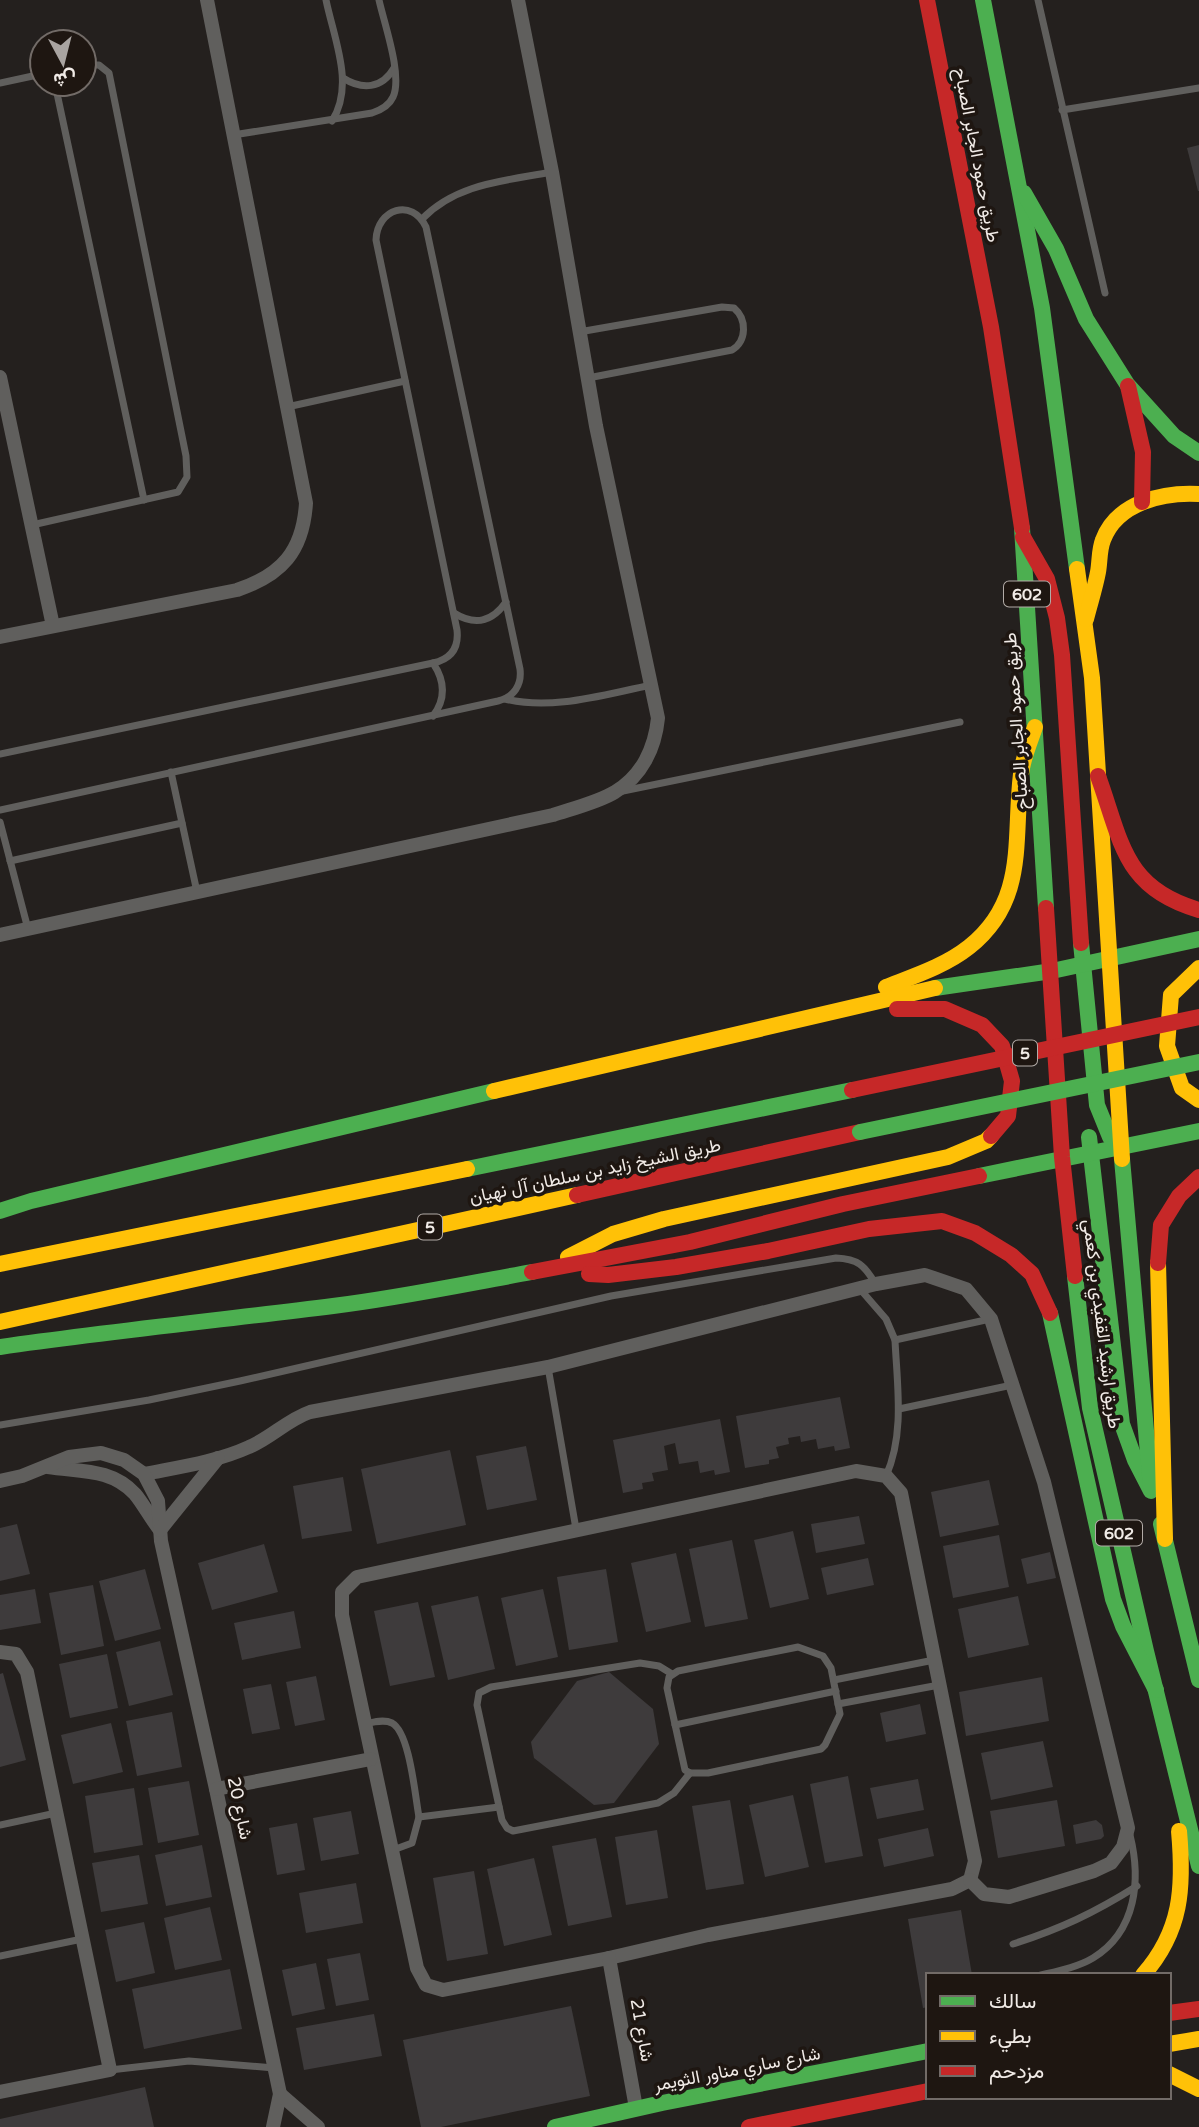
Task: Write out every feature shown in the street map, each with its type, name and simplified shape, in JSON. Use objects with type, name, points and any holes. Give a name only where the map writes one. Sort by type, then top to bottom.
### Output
[{"type":"main road","name":"طريق حمود الجابر الصباح","points":[[927,0],[991,327],[1023,537],[1062,1157],[1067,1195]]},
{"type":"main road","name":"طريق حمود الجابر الصباح","points":[[983,0],[1042,309],[1092,678],[1124,1186]]},
{"type":"main road","points":[[1018,183],[1056,249],[1086,319],[1127,384],[1174,436],[1199,453]]},
{"type":"main road","points":[[1127,384],[1143,452],[1142,502]]},
{"type":"main road","points":[[1085,623],[1105,534],[1118,519],[1142,502],[1178,493],[1199,494]]},
{"type":"main road","points":[[1023,537],[1047,579],[1057,618],[1062,655],[1082,965],[1097,1105],[1110,1137],[1122,1146]]},
{"type":"main road","points":[[807,1017],[936,967],[968,948],[990,929],[1011,891],[1017,863],[1021,771],[1035,727]]},
{"type":"main road","points":[[1098,776],[1125,849],[1140,878],[1160,896],[1199,911]]},
{"type":"main road","points":[[0,1211],[45,1198],[807,1017],[950,985],[1052,971],[1199,939]]},
{"type":"main road","points":[[1199,968],[1171,995],[1167,1046],[1182,1088],[1199,1100]]},
{"type":"main road","points":[[1052,971],[1068,994],[1091,1152],[1122,1424],[1129,1446],[1152,1491]]},
{"type":"main road","points":[[541,1271],[613,1234],[677,1216],[948,1157],[986,1141],[1008,1116],[1012,1080],[1009,1069],[1002,1046],[982,1025],[945,1009],[846,1009]]},
{"type":"main road","name":"طريق الشيخ زايد بن سلطان آل نهيان","points":[[0,1264],[1199,1017]]},
{"type":"main road","name":"طريق الشيخ زايد بن سلطان آل نهيان","points":[[0,1322],[860,1132],[1199,1062]]},
{"type":"main road","points":[[0,1347],[333,1306],[541,1271],[690,1242],[843,1204],[1062,1157],[1199,1131]]},
{"type":"main road","points":[[1165,1539],[1157,1273],[1161,1225],[1180,1196],[1199,1177]]},
{"type":"main road","name":"طريق ارشيد القفيدي بن كعمي","points":[[1124,1186],[1152,1491],[1199,1680]]},
{"type":"main road","name":"طريق ارشيد القفيدي بن كعمي","points":[[1067,1195],[1090,1408],[1199,1866]]},
{"type":"main road","points":[[541,1271],[608,1275],[676,1267],[869,1229],[942,1221],[975,1233],[1011,1255],[1032,1274],[1050,1314],[1113,1600],[1139,1660],[1156,1690]]},
{"type":"main road","points":[[1145,1973],[1169,1939],[1181,1901],[1180,1844],[1168,1737]]},
{"type":"main road","points":[[1171,2013],[1199,2009]]},
{"type":"main road","points":[[1171,2044],[1199,2039]]},
{"type":"main road","name":"شارع ساري مناور الثويمر","points":[[555,2127],[636,2108],[926,2051]]},
{"type":"main road","points":[[1171,2075],[1199,2089]]},
{"type":"main road","points":[[750,2127],[926,2091]]},
{"type":"street","points":[[0,637],[237,590],[264,578],[287,561],[300,536],[306,503],[207,0]]},
{"type":"street","points":[[0,935],[553,815],[615,793],[648,758],[656,739],[658,718],[596,426],[552,172],[518,0]]},
{"type":"street","points":[[0,377],[53,626]]},
{"type":"street","points":[[0,1481],[48,1467],[69,1457],[101,1453],[124,1460],[144,1474],[218,1458],[251,1447],[293,1418],[310,1412],[548,1367],[876,1284],[925,1275],[966,1289],[991,1319],[1044,1482],[1128,1828],[1123,1847],[1111,1863],[1094,1871],[1009,1897],[984,1894],[970,1880]]},
{"type":"street","points":[[48,1467],[93,1471],[115,1478],[135,1494],[160,1530],[218,1458]]},
{"type":"street","points":[[856,1471],[886,1476],[901,1493],[975,1861],[970,1880],[952,1889],[708,1935],[609,1958],[443,1990],[426,1985],[417,1968],[371,1759],[342,1615],[342,1592],[357,1577],[576,1529],[856,1471]]},
{"type":"street","name":"شارع 20","points":[[144,1474],[158,1501],[160,1541],[216,1789],[274,2068],[279,2094],[273,2127]]},
{"type":"street","points":[[0,1652],[16,1654],[27,1672],[110,2070],[0,2092]]},
{"type":"street","points":[[216,1789],[371,1759]]},
{"type":"street","name":"شارع 21","points":[[609,1958],[636,2108]]},
{"type":"street","points":[[279,2094],[318,2127]]},
{"type":"lane","points":[[326,0],[343,78],[342,100],[332,121]]},
{"type":"lane","points":[[233,135],[332,121],[372,114],[382,109],[394,96],[396,79],[379,0]]},
{"type":"lane","points":[[1038,0],[1105,293]]},
{"type":"lane","points":[[32,524],[178,492],[187,477],[186,456],[109,73],[98,65]]},
{"type":"lane","points":[[343,78],[357,85],[371,86],[385,80],[394,68]]},
{"type":"lane","points":[[0,83],[28,77]]},
{"type":"lane","points":[[1062,110],[1199,88]]},
{"type":"lane","points":[[58,98],[144,500]]},
{"type":"lane","points":[[422,219],[442,201],[466,189],[552,172]]},
{"type":"lane","points":[[0,754],[442,661],[456,648],[458,639],[454,613],[376,240],[379,222],[395,211],[414,213],[422,219],[426,227],[520,676],[516,690],[506,699]]},
{"type":"lane","points":[[579,332],[722,306],[734,308],[741,317],[744,334],[742,341],[732,351],[588,379]]},
{"type":"lane","points":[[287,407],[405,381]]},
{"type":"lane","points":[[454,613],[464,619],[488,619],[499,612],[506,602]]},
{"type":"lane","points":[[432,717],[441,702],[443,686],[433,663]]},
{"type":"lane","points":[[0,810],[506,699],[529,704],[553,704],[652,685]]},
{"type":"lane","points":[[615,793],[960,722]]},
{"type":"lane","points":[[171,772],[197,893]]},
{"type":"lane","points":[[0,822],[28,929]]},
{"type":"lane","points":[[10,861],[182,823]]},
{"type":"lane","points":[[0,1424],[149,1400],[240,1381],[611,1296],[836,1258],[850,1259],[865,1267],[876,1284]]},
{"type":"lane","points":[[860,1289],[886,1319],[895,1340],[899,1409],[893,1460],[886,1476]]},
{"type":"lane","points":[[895,1340],[991,1319]]},
{"type":"lane","points":[[548,1367],[576,1529]]},
{"type":"lane","points":[[899,1409],[1012,1385]]},
{"type":"lane","points":[[798,1647],[823,1656],[831,1668],[834,1680],[839,1719],[821,1749],[708,1773],[690,1773],[685,1770],[667,1688],[667,1681],[672,1674],[798,1647]]},
{"type":"lane","points":[[834,1680],[934,1660]]},
{"type":"lane","points":[[672,1674],[659,1665],[640,1663],[482,1690],[477,1705],[502,1820],[507,1828],[513,1831],[658,1802],[674,1793],[690,1773]]},
{"type":"lane","points":[[838,1704],[939,1685]]},
{"type":"lane","points":[[675,1725],[836,1691]]},
{"type":"lane","points":[[365,1724],[382,1721],[392,1723],[404,1739],[419,1817],[412,1843],[392,1850]]},
{"type":"lane","points":[[419,1817],[499,1807]]},
{"type":"lane","points":[[0,1825],[57,1813]]},
{"type":"lane","points":[[1050,1973],[1093,1958],[1115,1939],[1129,1914],[1137,1886],[1136,1857],[1128,1828]]},
{"type":"lane","points":[[1013,1944],[1058,1929],[1098,1911],[1137,1886]]},
{"type":"lane","points":[[0,1956],[82,1939]]},
{"type":"lane","points":[[110,2070],[189,2061],[274,2068]]},
{"type":"building","points":[[1199,145],[1199,191],[1198,191],[1187,148]]},
{"type":"building","points":[[840,1397],[850,1448],[835,1451],[834,1446],[818,1449],[816,1439],[801,1442],[800,1436],[788,1438],[789,1444],[776,1447],[779,1458],[769,1460],[769,1464],[745,1468],[736,1416]]},
{"type":"building","points":[[720,1419],[730,1472],[715,1475],[714,1470],[700,1473],[698,1461],[679,1464],[675,1443],[664,1446],[668,1470],[652,1473],[654,1481],[642,1483],[643,1489],[623,1493],[613,1440]]},
{"type":"building","points":[[526,1446],[537,1500],[487,1510],[476,1456]]},
{"type":"building","points":[[450,1450],[466,1525],[377,1544],[361,1469]]},
{"type":"building","points":[[343,1477],[352,1531],[302,1539],[293,1486]]},
{"type":"building","points":[[989,1480],[999,1525],[940,1537],[931,1492]]},
{"type":"building","points":[[859,1516],[865,1544],[816,1553],[811,1524]]},
{"type":"building","points":[[17,1524],[30,1574],[0,1581],[0,1528]]},
{"type":"building","points":[[793,1531],[809,1599],[770,1608],[754,1540]]},
{"type":"building","points":[[999,1535],[1009,1587],[953,1598],[943,1546]]},
{"type":"building","points":[[732,1540],[748,1619],[705,1627],[689,1549]]},
{"type":"building","points":[[264,1544],[278,1592],[212,1610],[198,1563]]},
{"type":"building","points":[[1050,1552],[1056,1578],[1027,1584],[1021,1559]]},
{"type":"building","points":[[676,1553],[691,1622],[646,1632],[631,1563]]},
{"type":"building","points":[[868,1558],[874,1585],[827,1595],[821,1568]]},
{"type":"building","points":[[145,1569],[161,1629],[115,1641],[99,1581]]},
{"type":"building","points":[[606,1569],[618,1642],[569,1650],[557,1577]]},
{"type":"building","points":[[93,1585],[104,1646],[61,1655],[49,1593]]},
{"type":"building","points":[[35,1589],[41,1623],[0,1630],[0,1595]]},
{"type":"building","points":[[543,1589],[558,1657],[516,1666],[501,1598]]},
{"type":"building","points":[[478,1596],[495,1669],[448,1680],[431,1606]]},
{"type":"building","points":[[1018,1596],[1029,1645],[968,1658],[958,1609]]},
{"type":"building","points":[[418,1602],[435,1677],[390,1686],[374,1611]]},
{"type":"building","points":[[294,1611],[301,1648],[242,1660],[234,1623]]},
{"type":"building","points":[[160,1641],[173,1695],[129,1706],[116,1652]]},
{"type":"building","points":[[107,1654],[118,1708],[70,1718],[59,1664]]},
{"type":"building","points":[[609,1672],[653,1709],[659,1744],[614,1803],[594,1805],[534,1758],[531,1742],[577,1681]]},
{"type":"building","points":[[3,1673],[26,1760],[0,1767],[0,1674]]},
{"type":"building","points":[[316,1676],[325,1720],[295,1726],[286,1682]]},
{"type":"building","points":[[1042,1677],[1049,1721],[966,1736],[959,1692]]},
{"type":"building","points":[[271,1684],[280,1729],[252,1734],[243,1689]]},
{"type":"building","points":[[920,1704],[926,1734],[886,1742],[880,1713]]},
{"type":"building","points":[[172,1712],[182,1767],[137,1776],[126,1721]]},
{"type":"building","points":[[111,1723],[123,1772],[73,1784],[61,1735]]},
{"type":"building","points":[[1043,1741],[1053,1787],[991,1800],[981,1753]]},
{"type":"building","points":[[848,1776],[863,1856],[825,1863],[810,1784]]},
{"type":"building","points":[[918,1779],[924,1810],[877,1819],[870,1788]]},
{"type":"building","points":[[189,1781],[199,1835],[158,1843],[148,1788]]},
{"type":"building","points":[[134,1788],[143,1845],[94,1853],[85,1796]]},
{"type":"building","points":[[793,1795],[809,1867],[765,1877],[749,1805]]},
{"type":"building","points":[[730,1800],[744,1884],[706,1890],[692,1806]]},
{"type":"building","points":[[1057,1800],[1065,1846],[998,1858],[990,1811]]},
{"type":"building","points":[[351,1811],[359,1854],[321,1861],[313,1818]]},
{"type":"building","points":[[1096,1820],[1102,1825],[1104,1836],[1076,1844],[1073,1825]]},
{"type":"building","points":[[297,1823],[305,1870],[277,1875],[269,1828]]},
{"type":"building","points":[[928,1828],[934,1856],[884,1867],[878,1839]]},
{"type":"building","points":[[657,1830],[668,1898],[626,1905],[615,1837]]},
{"type":"building","points":[[596,1838],[612,1917],[568,1926],[552,1846]]},
{"type":"building","points":[[202,1845],[212,1897],[166,1906],[155,1855]]},
{"type":"building","points":[[139,1855],[148,1904],[101,1912],[92,1863]]},
{"type":"building","points":[[534,1858],[552,1935],[504,1946],[487,1869]]},
{"type":"building","points":[[474,1871],[488,1954],[447,1961],[433,1878]]},
{"type":"building","points":[[356,1883],[363,1923],[306,1933],[299,1893]]},
{"type":"building","points":[[210,1907],[222,1960],[175,1970],[164,1918]]},
{"type":"building","points":[[961,1910],[972,1973],[926,1973],[926,2007],[923,2008],[908,1919]]},
{"type":"building","points":[[144,1922],[155,1973],[116,1982],[105,1930]]},
{"type":"building","points":[[360,1953],[369,2000],[336,2006],[327,1959]]},
{"type":"building","points":[[316,1963],[325,2009],[292,2016],[282,1970]]},
{"type":"building","points":[[230,1969],[242,2029],[144,2049],[132,1989]]},
{"type":"building","points":[[571,2006],[590,2096],[441,2127],[421,2127],[403,2040]]},
{"type":"building","points":[[374,2014],[382,2056],[304,2070],[296,2028]]},
{"type":"building","points":[[145,2087],[154,2127],[0,2127],[0,2119]]},
{"type":"traffic: fast","points":[[983,0],[1042,308],[1077,569]]},
{"type":"traffic: fast","points":[[1024,193],[1056,249],[1086,319],[1127,384],[1174,436],[1199,453]]},
{"type":"traffic: fast","points":[[1022,528],[1046,908]]},
{"type":"traffic: fast","points":[[935,988],[1052,971],[1199,939]]},
{"type":"traffic: fast","points":[[1081,943],[1097,1105],[1110,1137],[1122,1146]]},
{"type":"traffic: fast","points":[[860,1132],[1199,1062]]},
{"type":"traffic: fast","points":[[467,1169],[852,1090]]},
{"type":"traffic: fast","points":[[0,1211],[31,1201],[494,1091]]},
{"type":"traffic: fast","points":[[979,1176],[1199,1131]]},
{"type":"traffic: fast","points":[[1089,1137],[1122,1424],[1135,1460],[1151,1491]]},
{"type":"traffic: fast","points":[[1122,1159],[1151,1487]]},
{"type":"traffic: fast","points":[[0,1347],[358,1303],[532,1272]]},
{"type":"traffic: fast","points":[[1075,1276],[1090,1408],[1199,1866]]},
{"type":"traffic: fast","points":[[1050,1313],[1113,1599],[1123,1626],[1156,1690]]},
{"type":"traffic: fast","points":[[1161,1524],[1199,1680]]},
{"type":"traffic: fast","points":[[555,2127],[662,2103],[926,2051]]},
{"type":"traffic: slow","points":[[1086,619],[1097,578],[1102,544],[1119,516],[1130,508],[1157,498],[1199,494]]},
{"type":"traffic: slow","points":[[1077,569],[1092,678],[1122,1159]]},
{"type":"traffic: slow","points":[[886,987],[960,954],[988,929],[1001,909],[1014,868],[1021,774],[1035,727]]},
{"type":"traffic: slow","points":[[1199,968],[1171,995],[1167,1046],[1182,1088],[1199,1100]]},
{"type":"traffic: slow","points":[[494,1091],[935,988]]},
{"type":"traffic: slow","points":[[568,1257],[613,1234],[664,1219],[948,1157],[986,1141],[991,1136]]},
{"type":"traffic: slow","points":[[0,1264],[467,1169]]},
{"type":"traffic: slow","points":[[0,1322],[577,1195]]},
{"type":"traffic: slow","points":[[1158,1263],[1165,1539]]},
{"type":"traffic: slow","points":[[1145,1973],[1166,1942],[1173,1925],[1180,1890],[1179,1831]]},
{"type":"traffic: slow","points":[[1171,2044],[1199,2039]]},
{"type":"traffic: slow","points":[[1171,2075],[1199,2089]]},
{"type":"traffic: jam","points":[[927,0],[991,327],[1022,528]]},
{"type":"traffic: jam","points":[[1128,386],[1143,452],[1142,502]]},
{"type":"traffic: jam","points":[[1023,537],[1047,579],[1057,618],[1062,655],[1081,943]]},
{"type":"traffic: jam","points":[[1098,776],[1120,842],[1140,875],[1174,901],[1199,910]]},
{"type":"traffic: jam","points":[[1046,908],[1062,1157],[1075,1276]]},
{"type":"traffic: jam","points":[[897,1009],[945,1009],[982,1025],[1002,1046],[1012,1081],[1008,1116],[991,1136]]},
{"type":"traffic: jam","points":[[852,1090],[1199,1017]]},
{"type":"traffic: jam","points":[[577,1195],[860,1132]]},
{"type":"traffic: jam","points":[[532,1272],[690,1242],[843,1204],[979,1176]]},
{"type":"traffic: jam","points":[[1158,1263],[1161,1225],[1179,1196],[1199,1177]]},
{"type":"traffic: jam","points":[[589,1274],[608,1275],[676,1267],[869,1229],[942,1221],[975,1233],[1011,1255],[1032,1274],[1050,1313]]},
{"type":"traffic: jam","points":[[1171,2013],[1199,2009]]},
{"type":"traffic: jam","points":[[749,2127],[926,2091]]}]
